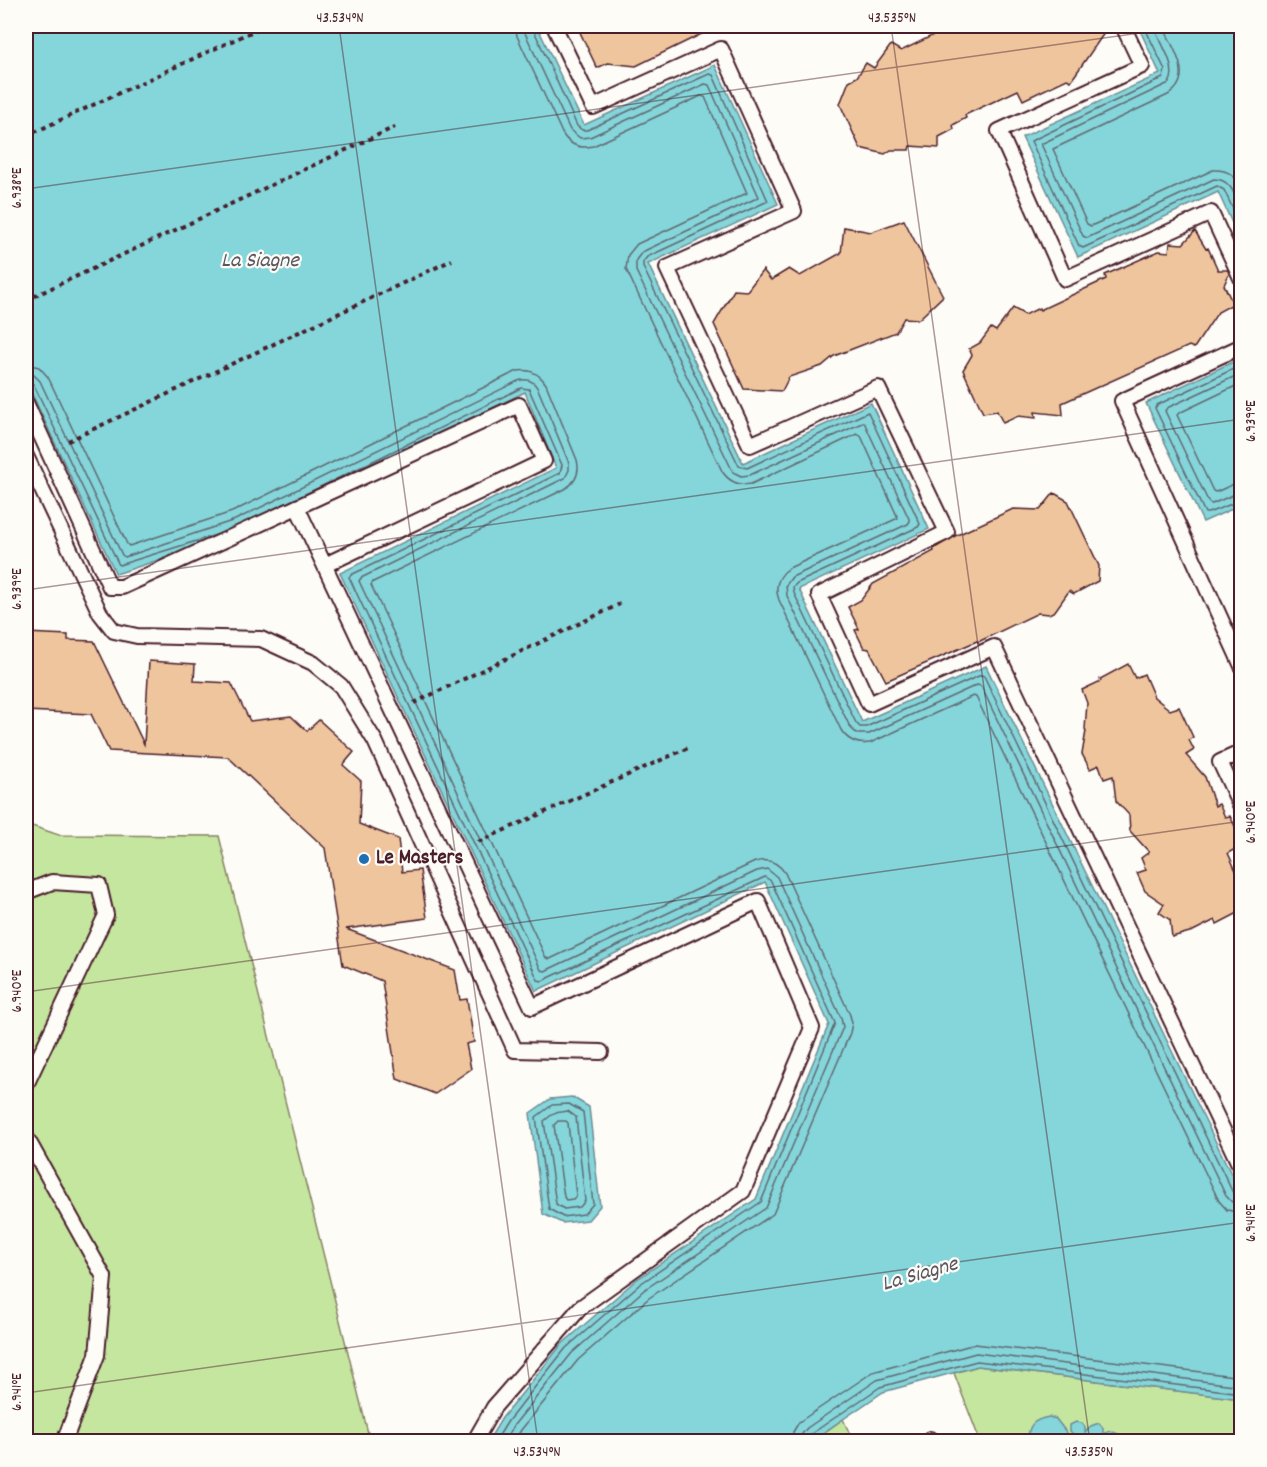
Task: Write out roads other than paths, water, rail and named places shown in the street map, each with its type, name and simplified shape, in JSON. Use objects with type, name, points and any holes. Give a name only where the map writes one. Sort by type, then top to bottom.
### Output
[{"type":"lane","points":[[554,26],[593,107],[721,48],[794,211],[667,268],[696,331],[750,445],[878,388],[947,532],[819,595],[860,685],[869,704],[994,647],[1242,1170]]},
{"type":"lane","points":[[1124,26],[1143,66],[999,131],[1065,279],[1210,213],[1242,280]]},
{"type":"lane","points":[[1242,346],[1122,401],[1242,666]]},
{"type":"lane","points":[[26,403],[110,586],[122,587],[519,405],[544,461],[325,565]]},
{"type":"lane","points":[[26,456],[100,613],[114,631],[137,636],[261,639],[313,663],[341,686],[375,741],[515,1050],[601,1052]]},
{"type":"lane","points":[[297,507],[532,1007],[758,901],[812,1028],[742,1191],[580,1308],[494,1407],[474,1442]]},
{"type":"lane","points":[[1242,752],[1220,762],[1242,809]]},
{"type":"lane","points":[[26,892],[52,882],[99,885],[106,915],[26,1084]]},
{"type":"lane","points":[[26,1137],[104,1277],[97,1355],[64,1442]]},
{"type":"water","name":"La Siagne","points":[[26,26],[537,26],[584,125],[715,65],[778,204],[648,264],[743,463],[871,403],[929,529],[799,589],[862,722],[986,666],[1241,1191],[1241,1399],[978,1366],[883,1392],[811,1441],[488,1441],[502,1418],[562,1344],[636,1280],[756,1199],[829,1024],[765,882],[536,991],[340,573],[556,468],[525,392],[240,533],[116,574],[26,381]]},
{"type":"water","points":[[1138,26],[1241,26],[1241,243],[1218,192],[1078,257],[1022,137],[1160,74]]},
{"type":"water","points":[[1241,358],[1241,505],[1203,522],[1146,403]]},
{"type":"water","points":[[572,1097],[589,1107],[600,1206],[588,1220],[562,1223],[543,1214],[530,1113],[550,1099]]},
{"type":"water","points":[[1049,1417],[1056,1419],[1070,1437],[1074,1435],[1070,1431],[1070,1425],[1076,1422],[1082,1423],[1085,1433],[1091,1426],[1099,1423],[1103,1428],[1103,1434],[1110,1431],[1119,1434],[1123,1441],[1027,1441],[1032,1424]]},
{"type":"place","name":"Le Masters","points":[[364,859]]}]
